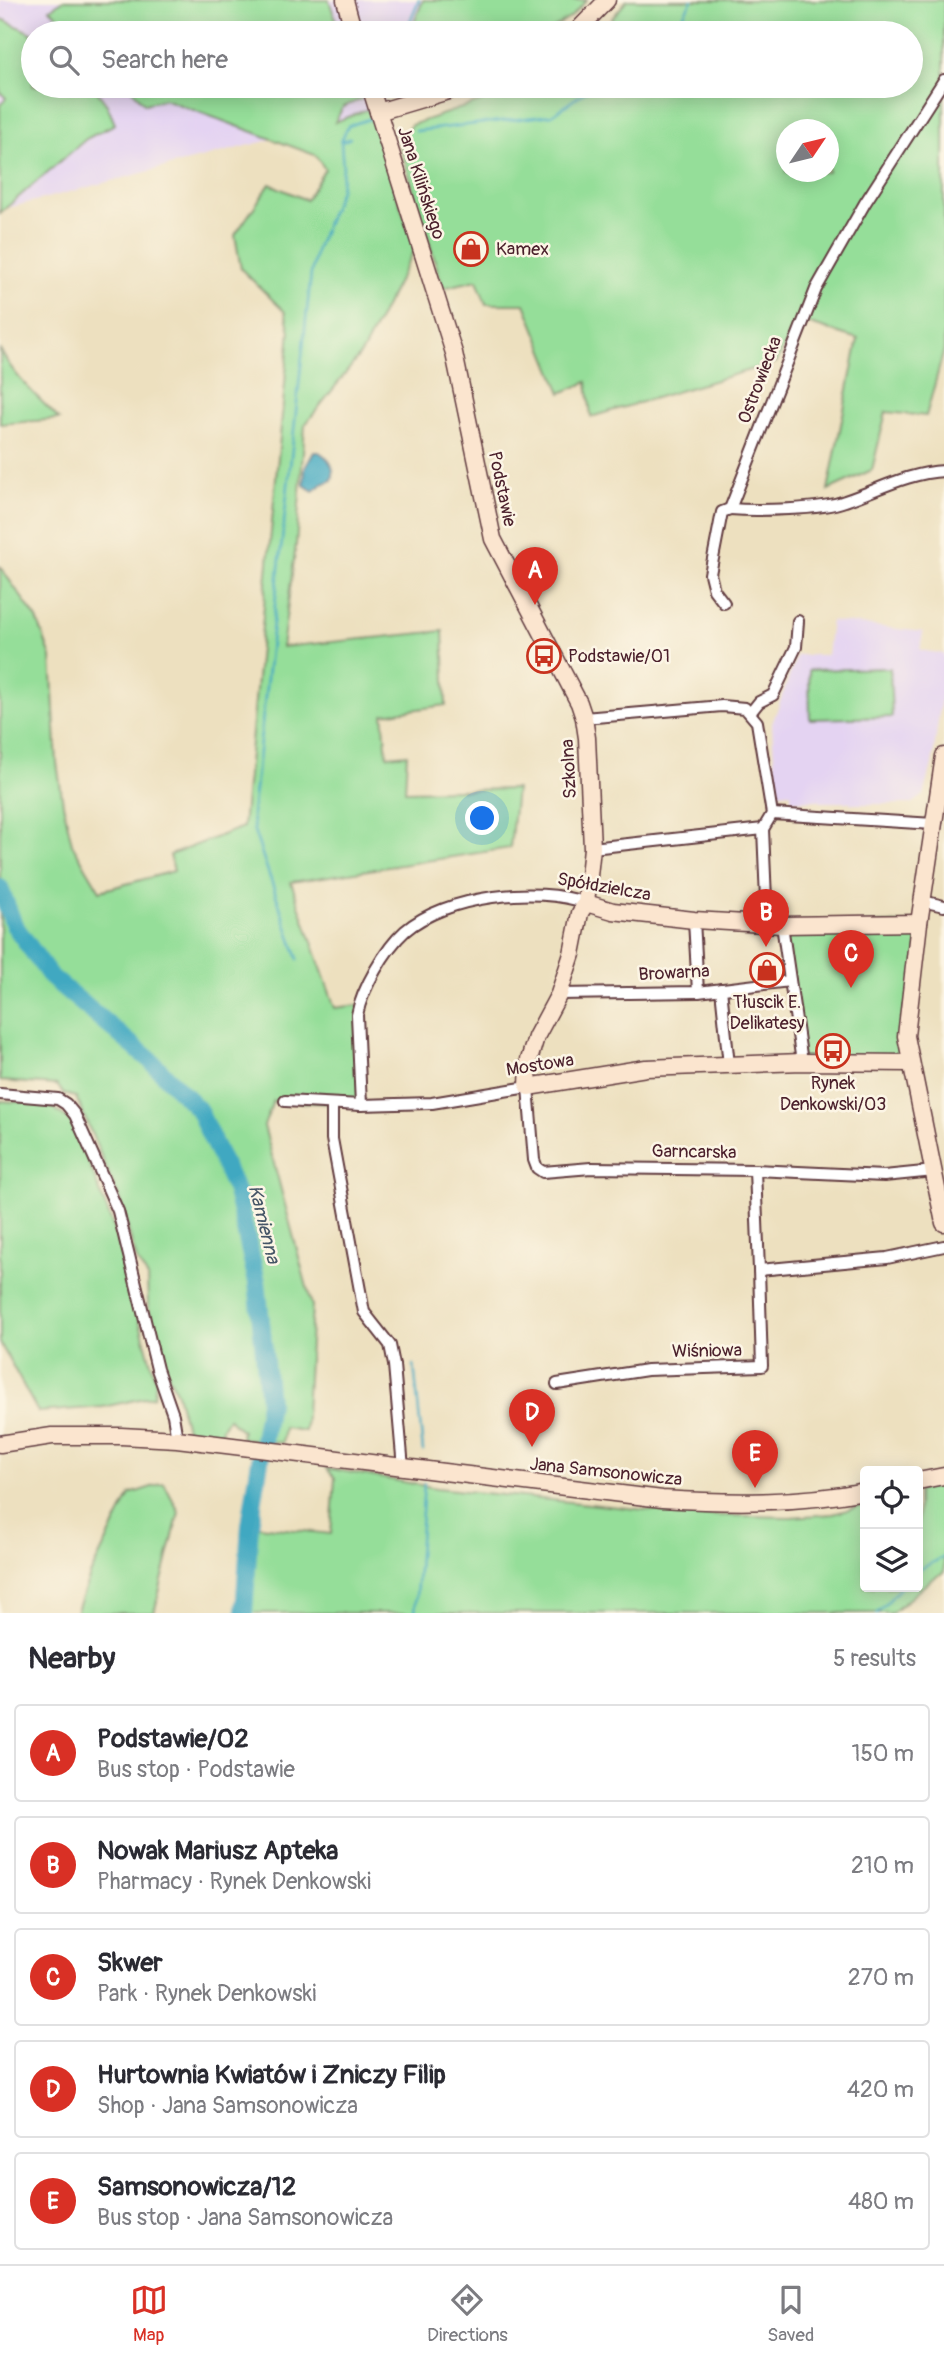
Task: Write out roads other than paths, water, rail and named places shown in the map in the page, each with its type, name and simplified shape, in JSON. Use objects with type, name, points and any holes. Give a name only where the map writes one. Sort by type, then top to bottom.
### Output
[{"type":"street","points":[[345,0],[351,21]]},
{"type":"street","points":[[587,21],[607,0]]},
{"type":"street","name":"Ostrowiecka","points":[[724,603],[714,590],[710,574],[722,512],[730,509],[817,289],[865,203],[944,80]]},
{"type":"street","name":"Jana Kilińskiego","points":[[374,98],[436,292]]},
{"type":"street","points":[[378,112],[425,98]]},
{"type":"street","name":"Podstawie","points":[[436,292],[454,353],[493,539],[579,703],[584,718]]},
{"type":"street","points":[[730,509],[833,504],[912,476],[944,471]]},
{"type":"street","points":[[799,621],[796,647],[773,695],[759,702],[751,712],[760,731],[772,814],[763,829],[775,924],[790,981],[802,1062]]},
{"type":"street","name":"Szkolna","points":[[586,903],[592,848],[584,718],[729,706],[746,708],[751,712]]},
{"type":"street","points":[[944,756],[919,923],[906,1036],[944,1223]]},
{"type":"street","points":[[772,814],[934,824]]},
{"type":"street","points":[[592,848],[763,829]]},
{"type":"street","name":"Spółdzielcza","points":[[361,1105],[357,1015],[372,978],[404,933],[415,924],[461,904],[502,895],[528,894],[574,899],[613,911],[694,920],[775,924],[919,923]]},
{"type":"street","points":[[922,901],[944,906]]},
{"type":"street","points":[[528,1087],[528,1060],[536,1037],[559,993],[572,954],[580,913],[586,903]]},
{"type":"street","points":[[694,920],[698,992]]},
{"type":"street","name":"Browarna","points":[[559,993],[698,992],[790,981]]},
{"type":"street","points":[[720,989],[729,1065]]},
{"type":"street","name":"Mostowa","points":[[285,1101],[332,1105],[432,1103],[646,1068],[802,1062],[910,1063]]},
{"type":"street","name":"Garncarska","points":[[528,1087],[534,1160],[537,1168],[543,1172],[591,1168],[755,1170],[884,1176],[934,1171]]},
{"type":"street","points":[[0,1094],[58,1100],[66,1104],[75,1115],[118,1211],[157,1369],[173,1415],[177,1439]]},
{"type":"street","points":[[332,1105],[332,1139],[364,1312],[390,1345],[394,1365],[403,1468]]},
{"type":"street","name":"Wiśniowa","points":[[557,1384],[647,1370],[762,1366],[755,1170]]},
{"type":"street","points":[[760,1270],[887,1258],[944,1246]]},
{"type":"street","name":"Jana Samsonowicza","points":[[0,1444],[52,1436],[177,1439],[662,1499],[707,1502],[810,1499],[860,1492]]},
{"type":"street","points":[[923,1480],[944,1476]]},
{"type":"water","points":[[314,452],[319,452],[329,460],[333,476],[332,480],[313,491],[304,485],[305,468]]},
{"type":"waterway","points":[[410,21],[419,0]]},
{"type":"waterway","points":[[678,21],[692,0]]},
{"type":"waterway","points":[[416,131],[552,115],[576,98]]},
{"type":"waterway","points":[[341,141],[348,126],[372,118]]},
{"type":"waterway","points":[[298,959],[254,831],[252,816],[311,274],[317,248],[340,190],[343,168],[341,142],[350,138]]},
{"type":"waterway","name":"Kamienna","points":[[0,888],[14,925],[51,977],[150,1060],[198,1109],[236,1191],[257,1282],[269,1402],[250,1525],[244,1613]]},
{"type":"waterway","points":[[414,1365],[423,1451]]},
{"type":"waterway","points":[[415,1613],[424,1483]]},
{"type":"waterway","points":[[923,1568],[944,1557]]},
{"type":"waterway","points":[[877,1613],[896,1592]]},
{"type":"place","name":"Kamex","points":[[471,249]]},
{"type":"place","name":"Podstawie/02","points":[[535,605]]},
{"type":"place","name":"Podstawie/01","points":[[544,656]]},
{"type":"place","name":"Nowak Mariusz Apteka","points":[[766,947]]},
{"type":"place","name":"Tłuscik E. Delikatesy","points":[[767,970]]},
{"type":"place","name":"Skwer","points":[[851,988]]},
{"type":"place","name":"Rynek Denkowski/03","points":[[833,1051]]},
{"type":"place","name":"Hurtownia Kwiatów i Zniczy Filip","points":[[532,1447]]},
{"type":"place","name":"Samsonowicza/12","points":[[755,1488]]}]
